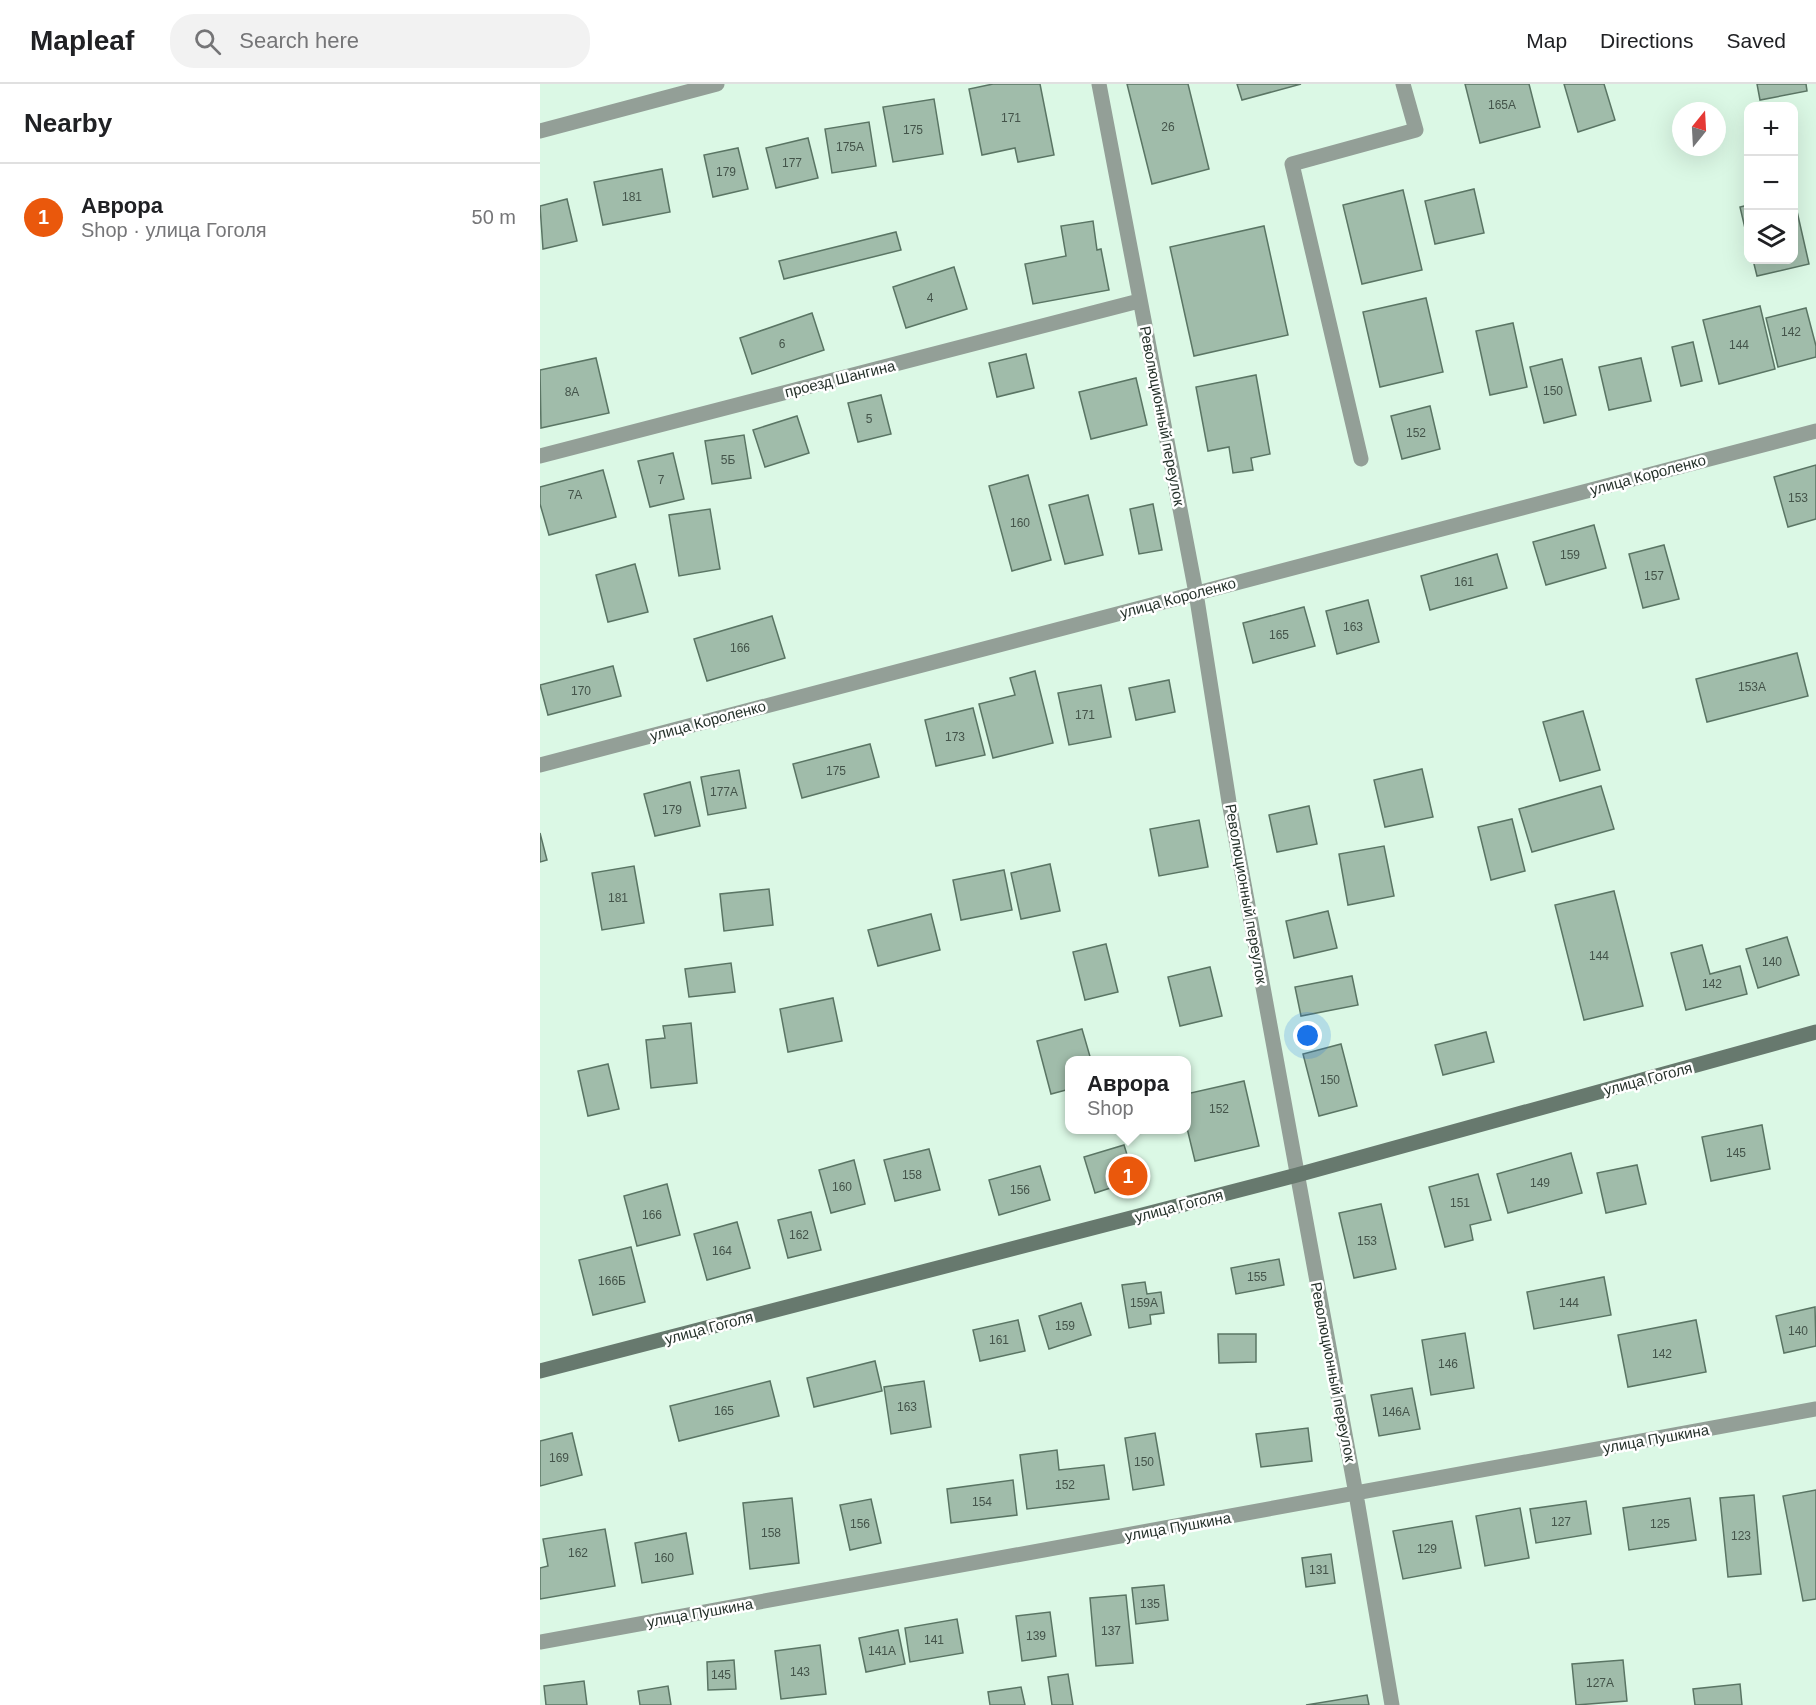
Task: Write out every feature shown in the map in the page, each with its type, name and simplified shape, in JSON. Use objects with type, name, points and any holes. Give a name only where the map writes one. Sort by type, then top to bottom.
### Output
[{"type":"street","points":[[540,131],[717,84]]},
{"type":"street","name":"Революционный переулок","points":[[1099,84],[1196,593],[1229,802],[1356,1494],[1392,1705]]},
{"type":"street","points":[[1361,459],[1292,164],[1416,130],[1403,84]]},
{"type":"street","name":"проезд Шангина","points":[[540,456],[1139,301]]},
{"type":"street","name":"улица Короленко","points":[[540,765],[1816,430]]},
{"type":"street","name":"улица Гоголя","points":[[540,1371],[1297,1175],[1816,1032]]},
{"type":"street","name":"улица Пушкина","points":[[540,1642],[1816,1409]]},
{"type":"building","points":[[993,84],[1040,84],[1054,155],[1018,162],[1015,148],[982,155],[969,89]]},
{"type":"building","points":[[1127,84],[1188,84],[1209,169],[1152,184]]},
{"type":"building","points":[[1237,84],[1301,84],[1242,100]]},
{"type":"building","points":[[1465,84],[1529,84],[1540,127],[1480,143]]},
{"type":"building","points":[[1564,84],[1604,84],[1615,120],[1578,132]]},
{"type":"building","points":[[1757,84],[1806,84],[1807,91],[1760,100]]},
{"type":"building","points":[[934,99],[943,154],[893,162],[883,107]]},
{"type":"building","points":[[869,122],[876,166],[832,173],[825,129]]},
{"type":"building","points":[[808,138],[818,178],[776,188],[766,148]]},
{"type":"building","points":[[738,148],[748,189],[713,197],[704,155]]},
{"type":"building","points":[[662,169],[670,212],[603,225],[594,182]]},
{"type":"building","points":[[1474,189],[1484,233],[1435,244],[1425,201]]},
{"type":"building","points":[[1403,190],[1422,270],[1362,284],[1343,205]]},
{"type":"building","points":[[567,199],[577,241],[543,249],[540,206]]},
{"type":"building","points":[[1744,206],[1744,224],[1740,207]]},
{"type":"building","points":[[1798,216],[1809,264],[1757,276],[1754,264],[1798,264]]},
{"type":"building","points":[[1093,221],[1097,250],[1101,249],[1109,290],[1033,304],[1025,264],[1066,256],[1061,226]]},
{"type":"building","points":[[1264,226],[1288,335],[1194,356],[1170,247]]},
{"type":"building","points":[[896,232],[901,250],[784,279],[779,261]]},
{"type":"building","points":[[954,267],[967,309],[906,328],[893,287]]},
{"type":"building","points":[[1426,298],[1443,372],[1380,387],[1363,312]]},
{"type":"building","points":[[1760,306],[1775,369],[1719,384],[1703,320]]},
{"type":"building","points":[[1806,308],[1816,346],[1816,357],[1778,367],[1766,318]]},
{"type":"building","points":[[812,313],[824,350],[752,374],[740,338]]},
{"type":"building","points":[[1513,323],[1527,387],[1490,395],[1476,331]]},
{"type":"building","points":[[1693,342],[1702,381],[1681,386],[1672,347]]},
{"type":"building","points":[[1026,354],[1034,388],[997,397],[989,363]]},
{"type":"building","points":[[596,358],[609,413],[541,428],[540,370]]},
{"type":"building","points":[[1641,358],[1651,401],[1609,410],[1599,367]]},
{"type":"building","points":[[1562,359],[1576,415],[1544,423],[1530,367]]},
{"type":"building","points":[[1256,375],[1270,454],[1251,458],[1253,470],[1233,473],[1229,447],[1208,451],[1196,387]]},
{"type":"building","points":[[1136,378],[1147,425],[1091,439],[1079,392]]},
{"type":"building","points":[[881,395],[891,434],[858,442],[848,403]]},
{"type":"building","points":[[1430,406],[1440,449],[1402,459],[1391,416]]},
{"type":"building","points":[[797,416],[809,453],[765,467],[753,430]]},
{"type":"building","points":[[744,435],[751,478],[712,484],[705,441]]},
{"type":"building","points":[[673,453],[684,499],[650,507],[638,461]]},
{"type":"building","points":[[1816,465],[1816,519],[1788,527],[1774,477]]},
{"type":"building","points":[[603,470],[616,517],[549,535],[540,504],[540,487]]},
{"type":"building","points":[[1028,475],[1051,560],[1012,571],[989,486]]},
{"type":"building","points":[[1088,495],[1103,555],[1065,564],[1049,505]]},
{"type":"building","points":[[1153,504],[1162,550],[1139,554],[1130,509]]},
{"type":"building","points":[[710,509],[720,569],[679,576],[669,515]]},
{"type":"building","points":[[1594,525],[1606,568],[1546,585],[1533,542]]},
{"type":"building","points":[[1664,545],[1679,599],[1643,608],[1629,554]]},
{"type":"building","points":[[1497,554],[1507,588],[1430,610],[1421,576]]},
{"type":"building","points":[[635,564],[648,612],[608,622],[596,575]]},
{"type":"building","points":[[1368,600],[1379,642],[1337,654],[1326,611]]},
{"type":"building","points":[[1304,607],[1315,646],[1253,663],[1243,623]]},
{"type":"building","points":[[772,616],[785,658],[707,681],[694,639]]},
{"type":"building","points":[[1797,653],[1808,696],[1707,722],[1696,679]]},
{"type":"building","points":[[613,666],[621,696],[548,715],[540,685]]},
{"type":"building","points":[[1035,671],[1053,743],[993,758],[979,704],[1015,695],[1010,678]]},
{"type":"building","points":[[1169,680],[1175,712],[1136,720],[1129,688]]},
{"type":"building","points":[[1101,685],[1111,737],[1069,745],[1058,693]]},
{"type":"building","points":[[973,708],[985,755],[936,766],[925,720]]},
{"type":"building","points":[[1583,711],[1600,770],[1560,781],[1543,722]]},
{"type":"building","points":[[870,744],[879,777],[802,798],[793,764]]},
{"type":"building","points":[[1422,769],[1433,817],[1385,827],[1374,780]]},
{"type":"building","points":[[739,770],[746,808],[708,815],[701,777]]},
{"type":"building","points":[[690,782],[700,826],[655,836],[644,794]]},
{"type":"building","points":[[1601,786],[1614,829],[1532,852],[1519,809]]},
{"type":"building","points":[[1309,806],[1317,844],[1277,852],[1269,815]]},
{"type":"building","points":[[1512,819],[1525,871],[1491,880],[1478,827]]},
{"type":"building","points":[[1199,820],[1208,867],[1159,876],[1150,829]]},
{"type":"building","points":[[540,833],[547,860],[540,862]]},
{"type":"building","points":[[1384,846],[1394,896],[1348,905],[1339,854]]},
{"type":"building","points":[[1050,864],[1060,911],[1021,919],[1011,873]]},
{"type":"building","points":[[634,866],[644,923],[602,930],[592,873]]},
{"type":"building","points":[[1004,870],[1012,910],[961,920],[953,880]]},
{"type":"building","points":[[769,889],[773,925],[724,931],[720,894]]},
{"type":"building","points":[[1614,891],[1643,1006],[1584,1020],[1555,905]]},
{"type":"building","points":[[1328,911],[1337,948],[1294,958],[1286,921]]},
{"type":"building","points":[[931,914],[940,950],[878,966],[868,930]]},
{"type":"building","points":[[1787,937],[1799,975],[1758,988],[1746,949]]},
{"type":"building","points":[[1106,944],[1118,992],[1085,1000],[1073,952]]},
{"type":"building","points":[[1702,945],[1710,974],[1740,966],[1747,994],[1686,1010],[1671,953]]},
{"type":"building","points":[[731,963],[735,992],[689,997],[685,969]]},
{"type":"building","points":[[1210,967],[1222,1016],[1180,1026],[1168,977]]},
{"type":"building","points":[[1352,976],[1358,1005],[1301,1016],[1295,987]]},
{"type":"building","points":[[833,998],[842,1041],[788,1052],[780,1009]]},
{"type":"building","points":[[691,1023],[697,1083],[651,1088],[646,1040],[665,1038],[663,1026]]},
{"type":"building","points":[[1082,1029],[1090,1056],[1065,1056],[1065,1090],[1051,1094],[1037,1041]]},
{"type":"building","points":[[1486,1032],[1494,1062],[1443,1075],[1435,1045]]},
{"type":"building","points":[[1341,1044],[1357,1106],[1319,1116],[1303,1054]]},
{"type":"building","points":[[608,1064],[619,1109],[588,1116],[578,1071]]},
{"type":"building","points":[[1244,1081],[1259,1146],[1195,1161],[1188,1134],[1191,1134],[1191,1093]]},
{"type":"building","points":[[1762,1125],[1770,1169],[1711,1181],[1702,1137]]},
{"type":"building","points":[[1124,1145],[1135,1180],[1095,1193],[1084,1157]]},
{"type":"building","points":[[929,1149],[940,1190],[895,1201],[884,1160]]},
{"type":"building","points":[[1571,1153],[1582,1193],[1508,1213],[1497,1174]]},
{"type":"building","points":[[854,1160],[865,1204],[831,1213],[819,1170]]},
{"type":"building","points":[[1637,1165],[1646,1204],[1606,1213],[1597,1173]]},
{"type":"building","points":[[1040,1166],[1050,1200],[999,1215],[989,1180]]},
{"type":"building","points":[[1478,1174],[1491,1220],[1470,1225],[1473,1240],[1445,1247],[1429,1187]]},
{"type":"building","points":[[667,1184],[680,1235],[637,1246],[624,1196]]},
{"type":"building","points":[[1381,1204],[1396,1269],[1354,1278],[1339,1213]]},
{"type":"building","points":[[811,1212],[821,1250],[788,1258],[778,1220]]},
{"type":"building","points":[[737,1222],[750,1268],[707,1280],[694,1234]]},
{"type":"building","points":[[631,1247],[645,1302],[593,1315],[579,1260]]},
{"type":"building","points":[[1279,1259],[1284,1285],[1236,1294],[1231,1268]]},
{"type":"building","points":[[1604,1277],[1611,1315],[1534,1329],[1527,1292]]},
{"type":"building","points":[[1145,1282],[1147,1294],[1161,1292],[1164,1313],[1150,1315],[1151,1324],[1129,1328],[1122,1285]]},
{"type":"building","points":[[1081,1303],[1091,1335],[1049,1349],[1039,1316]]},
{"type":"building","points":[[1815,1307],[1816,1346],[1784,1353],[1776,1316]]},
{"type":"building","points":[[1018,1320],[1025,1351],[980,1361],[973,1330]]},
{"type":"building","points":[[1696,1320],[1706,1372],[1628,1387],[1618,1335]]},
{"type":"building","points":[[1465,1333],[1474,1388],[1431,1395],[1422,1340]]},
{"type":"building","points":[[1218,1334],[1256,1334],[1256,1362],[1219,1363]]},
{"type":"building","points":[[875,1361],[882,1391],[814,1407],[807,1378]]},
{"type":"building","points":[[770,1381],[779,1416],[679,1441],[670,1406]]},
{"type":"building","points":[[924,1381],[931,1427],[891,1434],[884,1387]]},
{"type":"building","points":[[1412,1388],[1420,1429],[1379,1436],[1371,1395]]},
{"type":"building","points":[[1308,1428],[1312,1461],[1261,1467],[1256,1434]]},
{"type":"building","points":[[572,1433],[582,1475],[540,1486],[540,1441]]},
{"type":"building","points":[[1155,1433],[1164,1485],[1133,1490],[1125,1438]]},
{"type":"building","points":[[1057,1450],[1059,1470],[1104,1465],[1109,1499],[1027,1509],[1020,1455]]},
{"type":"building","points":[[1013,1480],[1017,1515],[951,1523],[947,1489]]},
{"type":"building","points":[[1816,1490],[1816,1599],[1803,1601],[1783,1496]]},
{"type":"building","points":[[1754,1495],[1761,1574],[1728,1577],[1720,1498]]},
{"type":"building","points":[[792,1498],[799,1563],[750,1569],[743,1503]]},
{"type":"building","points":[[1690,1498],[1696,1540],[1629,1550],[1623,1508]]},
{"type":"building","points":[[871,1499],[881,1543],[850,1550],[840,1505]]},
{"type":"building","points":[[1586,1501],[1591,1534],[1536,1543],[1530,1509]]},
{"type":"building","points":[[1520,1508],[1529,1558],[1485,1566],[1476,1516]]},
{"type":"building","points":[[1452,1521],[1461,1568],[1403,1579],[1393,1531]]},
{"type":"building","points":[[605,1529],[615,1586],[540,1599],[540,1568],[548,1566],[543,1539]]},
{"type":"building","points":[[686,1533],[693,1574],[642,1583],[635,1543]]},
{"type":"building","points":[[1331,1554],[1335,1583],[1306,1587],[1302,1558]]},
{"type":"building","points":[[1164,1585],[1168,1620],[1136,1624],[1132,1588]]},
{"type":"building","points":[[1126,1595],[1133,1663],[1096,1666],[1090,1598]]},
{"type":"building","points":[[1050,1612],[1056,1656],[1022,1661],[1016,1616]]},
{"type":"building","points":[[957,1619],[963,1653],[910,1662],[905,1628]]},
{"type":"building","points":[[898,1630],[905,1664],[866,1672],[859,1638]]},
{"type":"building","points":[[820,1645],[826,1694],[781,1699],[775,1651]]},
{"type":"building","points":[[734,1660],[736,1689],[708,1690],[707,1662]]},
{"type":"building","points":[[1623,1660],[1627,1701],[1576,1705],[1572,1664]]},
{"type":"building","points":[[1068,1674],[1073,1705],[1052,1705],[1048,1677]]},
{"type":"building","points":[[584,1681],[587,1705],[546,1705],[544,1686]]},
{"type":"building","points":[[1740,1684],[1742,1705],[1695,1705],[1693,1689]]},
{"type":"building","points":[[668,1686],[671,1705],[640,1705],[638,1691]]},
{"type":"building","points":[[1021,1687],[1025,1705],[990,1705],[988,1692]]},
{"type":"building","points":[[1367,1695],[1369,1705],[1306,1705]]},
{"type":"place","name":"Аврора","points":[[1128,1176]]}]
